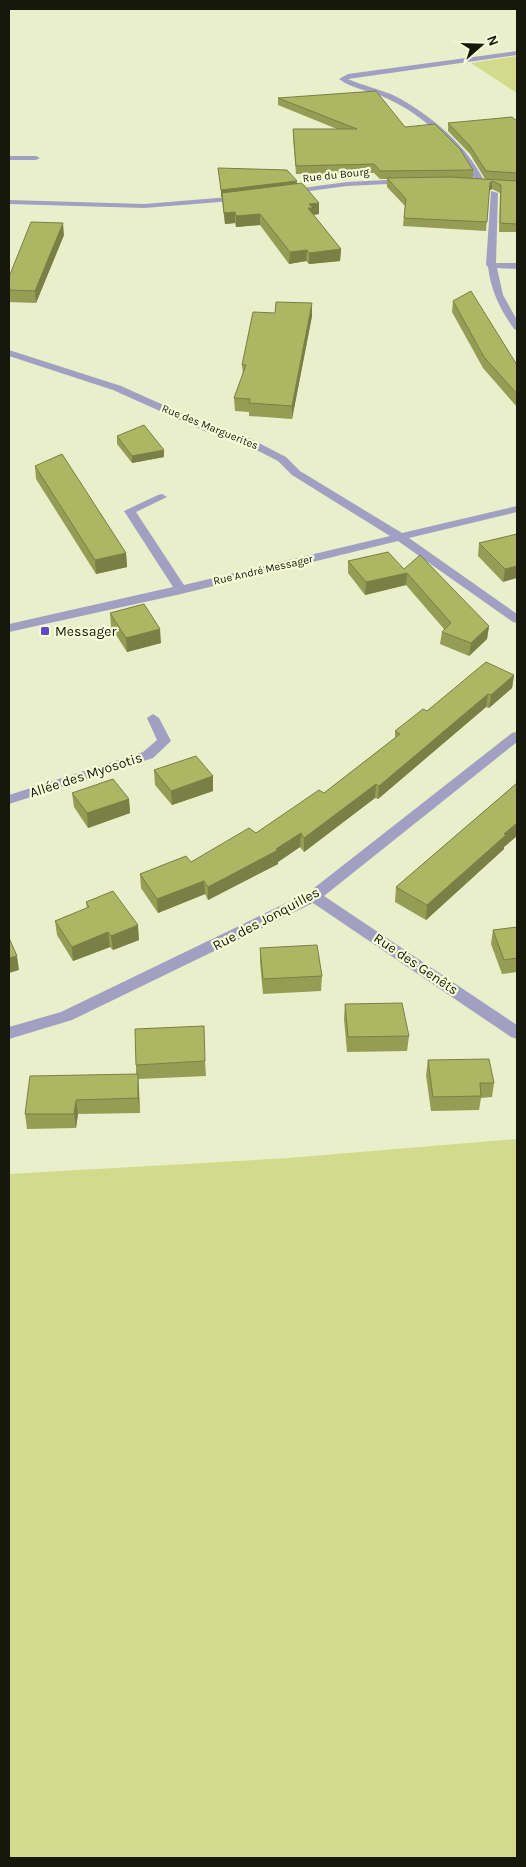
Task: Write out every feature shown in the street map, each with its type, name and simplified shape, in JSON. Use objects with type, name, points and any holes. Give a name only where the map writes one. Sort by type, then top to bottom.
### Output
[{"type":"street","points":[[481,183],[474,167],[428,120],[394,98],[343,79],[348,76],[517,53]]},
{"type":"street","points":[[9,158],[36,158]]},
{"type":"street","name":"Rue du Bourg","points":[[278,193],[347,184],[414,181]]},
{"type":"street","points":[[494,193],[490,265],[498,295],[505,311],[517,327]]},
{"type":"street","points":[[9,202],[144,206],[249,198]]},
{"type":"street","points":[[490,265],[517,266]]},
{"type":"street","name":"Rue des Marguerites","points":[[9,353],[117,388],[213,431],[243,439],[282,459],[296,473],[400,537],[517,619]]},
{"type":"street","points":[[162,498],[130,511],[181,590]]},
{"type":"street","name":"Rue André Messager","points":[[9,628],[181,590],[517,509]]},
{"type":"street","name":"Allée des Myosotis","points":[[9,800],[148,756],[164,741],[152,718]]},
{"type":"street","name":"Rue des Jonquilles","points":[[9,1032],[66,1016],[314,896],[517,736]]},
{"type":"street","name":"Rue des Genêts","points":[[314,896],[510,1021],[517,1033]]},
{"type":"green space","points":[[517,56],[517,93],[471,63]]},
{"type":"green space","points":[[517,1139],[517,1858],[9,1858],[9,1174],[289,1158]]},
{"type":"building","points":[[376,91],[405,127],[435,124],[460,149],[473,170],[380,171],[374,164],[296,166],[293,129],[357,129],[278,98]]},
{"type":"building","points":[[512,117],[517,121],[517,173],[486,171],[470,146],[448,123]]},
{"type":"building","points":[[218,168],[287,170],[297,181],[221,190]]},
{"type":"building","points":[[449,177],[517,181],[517,224],[500,223],[501,185],[492,181],[490,183],[487,222],[404,218],[406,199],[387,178]]},
{"type":"building","points":[[302,183],[319,203],[309,204],[313,208],[308,208],[341,249],[309,253],[307,250],[290,252],[260,214],[236,216],[235,212],[224,213],[222,193]]},
{"type":"building","points":[[31,222],[63,223],[35,291],[9,290],[9,277]]},
{"type":"building","points":[[471,291],[517,365],[517,394],[484,357],[453,301]]},
{"type":"building","points":[[276,302],[312,303],[292,406],[249,403],[250,399],[234,398],[246,365],[242,365],[253,312],[275,313]]},
{"type":"building","points":[[144,425],[164,450],[132,456],[117,436]]},
{"type":"building","points":[[62,454],[126,553],[95,560],[35,466]]},
{"type":"building","points":[[517,534],[517,566],[505,569],[479,543]]},
{"type":"building","points":[[388,552],[404,569],[420,555],[489,626],[471,643],[442,632],[451,623],[407,573],[366,582],[348,561]]},
{"type":"building","points":[[144,604],[160,629],[126,638],[110,613]]},
{"type":"building","points":[[486,662],[514,675],[491,695],[488,694],[379,786],[376,784],[304,838],[301,833],[276,849],[278,850],[208,887],[204,881],[157,899],[140,874],[186,856],[191,862],[249,828],[256,833],[319,790],[324,793],[400,734],[395,731],[423,709],[427,711]]},
{"type":"building","points":[[196,756],[213,776],[171,791],[154,770]]},
{"type":"building","points":[[113,779],[129,799],[87,813],[72,793]]},
{"type":"building","points":[[517,783],[517,823],[427,905],[396,887]]},
{"type":"building","points":[[113,891],[138,925],[111,936],[108,932],[72,947],[55,921],[89,907],[86,902]]},
{"type":"building","points":[[517,927],[517,958],[504,960],[493,930]]},
{"type":"building","points":[[9,938],[17,956],[9,958]]},
{"type":"building","points":[[317,945],[322,976],[263,979],[260,948]]},
{"type":"building","points":[[402,1003],[409,1036],[348,1037],[345,1004]]},
{"type":"building","points":[[204,1026],[205,1061],[136,1065],[135,1029]]},
{"type":"building","points":[[489,1059],[494,1083],[480,1083],[481,1096],[433,1097],[428,1060]]},
{"type":"building","points":[[138,1074],[138,1098],[76,1100],[74,1114],[25,1114],[30,1076]]},
{"type":"place","name":"Messager","points":[[45,631]]}]
